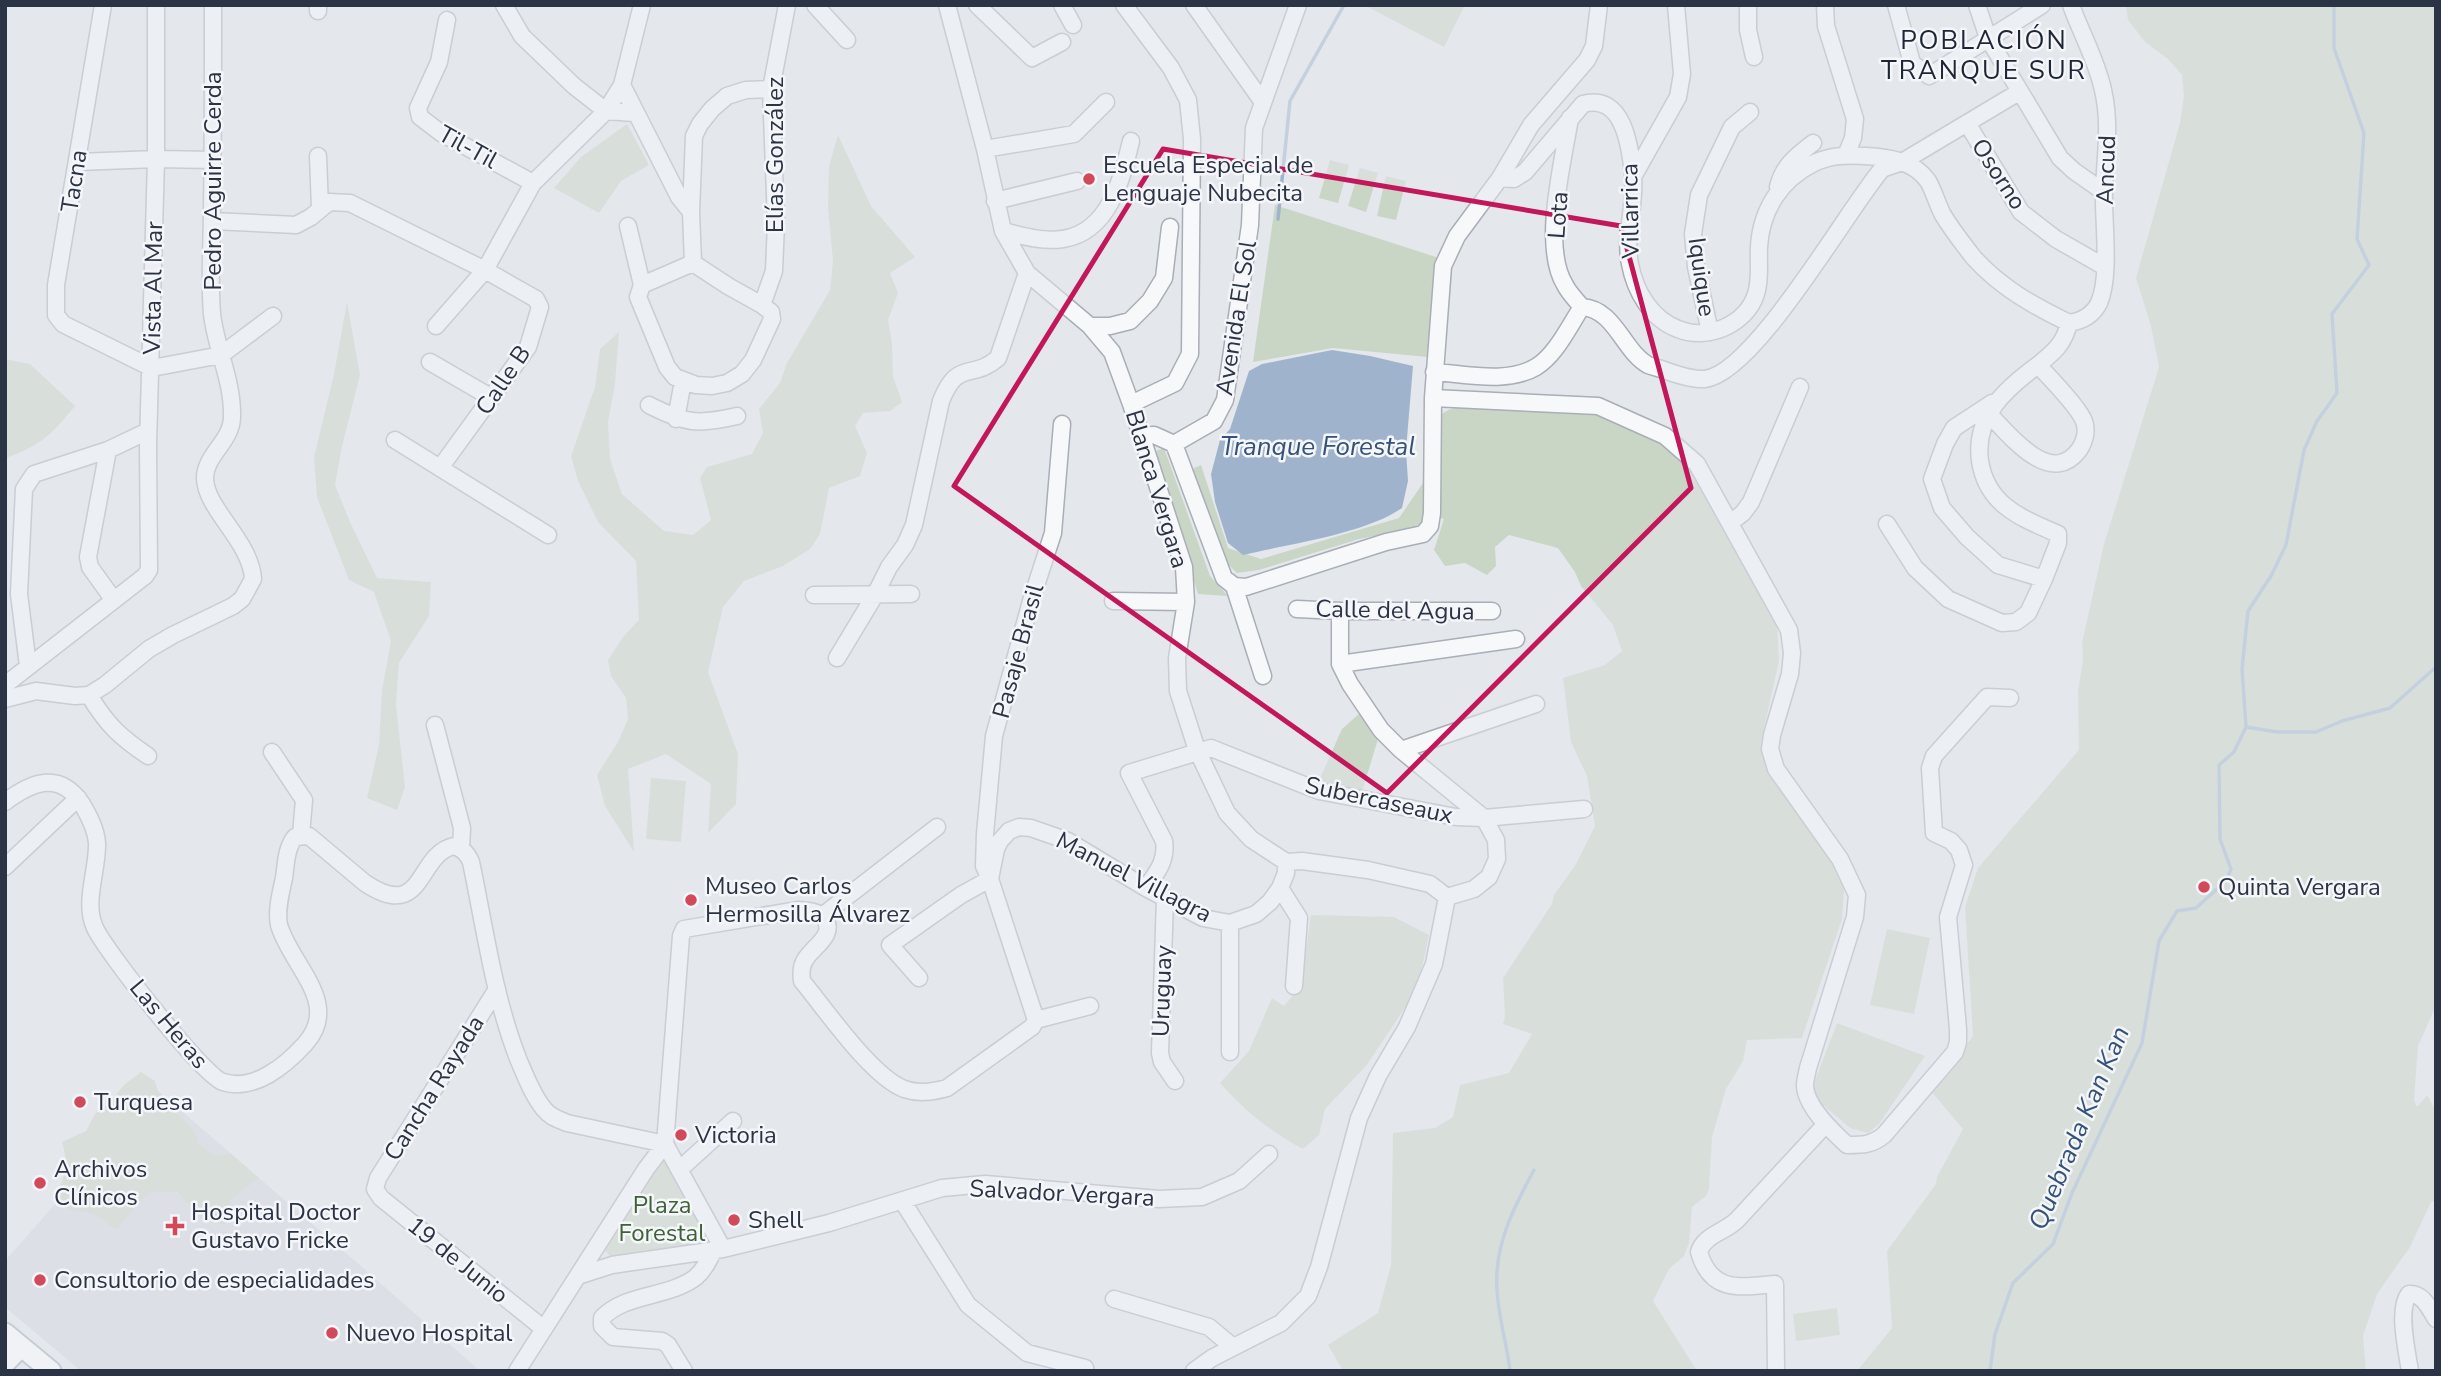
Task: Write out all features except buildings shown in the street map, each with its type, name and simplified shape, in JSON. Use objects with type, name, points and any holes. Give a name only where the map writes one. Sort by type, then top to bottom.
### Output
[{"type":"main road","points":[[5,1333],[51,1371]]},
{"type":"main road","points":[[5,1363],[21,1347]]},
{"type":"street","name":"Tacna","points":[[103,5],[56,285],[56,315],[63,324],[90,339],[152,368]]},
{"type":"street","name":"Vista Al Mar","points":[[113,599],[145,576],[149,570],[148,430],[152,368],[156,159],[156,5]]},
{"type":"street","name":"Pedro Aguirre Cerda","points":[[213,5],[212,314],[221,355]]},
{"type":"street","points":[[504,5],[522,36],[574,86],[606,111],[634,113]]},
{"type":"street","name":"Elías González","points":[[762,304],[774,271],[776,223],[771,89],[787,5]]},
{"type":"street","points":[[815,5],[847,40]]},
{"type":"street","name":"Blanca Vergara","points":[[947,5],[985,149],[1003,231],[1027,273],[1090,326],[1112,352],[1131,404],[1184,566],[1186,601],[1176,675],[1178,691],[1197,750],[1227,813],[1251,839],[1286,862]]},
{"type":"street","points":[[977,5],[1032,58],[1062,42]]},
{"type":"street","points":[[1062,5],[1073,24]]},
{"type":"street","points":[[1124,5],[1171,68],[1188,100],[1192,139],[1190,354],[1175,383],[1131,404]]},
{"type":"street","points":[[1194,5],[1262,101]]},
{"type":"street","name":"Avenida El Sol","points":[[1174,444],[1213,422],[1225,400],[1250,225],[1254,128],[1298,5]]},
{"type":"street","points":[[1234,586],[1246,587],[1386,542],[1423,534],[1430,526],[1433,513],[1433,398],[1442,373],[1443,266],[1457,236],[1500,178],[1531,124],[1587,60],[1594,46],[1599,5]]},
{"type":"street","points":[[1633,176],[1678,97],[1682,74],[1676,5]]},
{"type":"street","points":[[1748,5],[1748,30],[1754,57]]},
{"type":"street","points":[[1825,5],[1826,26],[1855,119],[1853,138],[1846,155]]},
{"type":"street","points":[[1896,5],[1912,63],[1929,76],[2042,5]]},
{"type":"street","points":[[1977,5],[1987,38],[2060,158],[2074,172],[2104,191]]},
{"type":"street","name":"Ancud","points":[[2069,323],[2088,317],[2101,296],[2105,267],[2104,191],[2108,118],[2103,87],[2071,5]]},
{"type":"street","points":[[436,326],[485,270],[534,183],[606,111],[622,85],[636,8]]},
{"type":"street","name":"Til-Til","points":[[447,20],[439,62],[418,108],[420,117],[441,133],[534,183]]},
{"type":"street","points":[[622,85],[679,197],[691,212]]},
{"type":"street","points":[[694,264],[691,212],[694,136],[712,109],[727,96],[746,90],[771,89]]},
{"type":"street","points":[[1442,373],[1500,377],[1518,374],[1537,366],[1551,352],[1582,307],[1597,310],[1607,318],[1647,364],[1676,374],[1704,379],[1724,372],[1783,310],[1882,169],[1902,162],[2020,92]]},
{"type":"street","name":"Villarrica","points":[[1500,178],[1514,179],[1525,172],[1583,104],[1594,101],[1608,106],[1618,115],[1625,132],[1633,176],[1628,251],[1632,271],[1643,298],[1657,317],[1673,328],[1692,333],[1710,332]]},
{"type":"street","points":[[985,149],[1074,134],[1106,102]]},
{"type":"street","name":"Iquique","points":[[1710,332],[1696,267],[1693,234],[1699,195],[1732,127],[1750,112]]},
{"type":"street","name":"Lota","points":[[1570,117],[1555,215],[1555,254],[1564,284],[1582,307]]},
{"type":"street","name":"Osorno","points":[[1967,123],[2021,212],[2056,239],[2105,267]]},
{"type":"street","points":[[1003,231],[1033,239],[1064,239],[1084,230],[1101,218],[1116,190],[1131,141]]},
{"type":"street","points":[[1710,332],[1735,322],[1752,302],[1758,280],[1760,226],[1777,193],[1781,174],[1792,159],[1813,143]]},
{"type":"street","points":[[1777,193],[1804,168],[1825,159],[1846,155],[1881,156],[1902,162],[1928,181],[1952,229],[1987,271],[2022,299],[2069,323],[2054,354],[2001,396],[1954,428],[1931,479],[1942,508],[1967,537],[1998,565],[2044,579]]},
{"type":"street","points":[[318,156],[320,208]]},
{"type":"street","points":[[78,162],[213,160]]},
{"type":"street","points":[[995,201],[1077,181]]},
{"type":"street","points":[[212,220],[296,225],[329,202],[339,201],[485,270]]},
{"type":"street","points":[[628,226],[642,285],[638,297],[667,367],[675,377],[683,381],[712,386],[727,383],[742,374],[753,360],[771,326],[771,312],[694,264]]},
{"type":"street","points":[[1090,326],[1110,326],[1130,321],[1150,302],[1164,278],[1170,227]]},
{"type":"street","points":[[642,285],[694,264]]},
{"type":"street","name":"Calle B","points":[[440,468],[528,347],[540,307],[536,299],[485,270]]},
{"type":"street","points":[[837,658],[914,525],[941,401],[947,386],[956,375],[991,365],[998,358],[1027,273]]},
{"type":"street","points":[[152,368],[221,355],[273,316]]},
{"type":"street","points":[[5,699],[36,691],[89,695],[149,649],[242,599],[251,584],[253,569],[213,501],[205,481],[210,462],[227,437],[232,422],[230,383],[221,355]]},
{"type":"street","points":[[430,362],[492,398]]},
{"type":"street","points":[[1988,413],[2037,459],[2057,463],[2075,454],[2085,437],[2082,417],[2038,365]]},
{"type":"street","points":[[1442,373],[1451,399]]},
{"type":"street","points":[[676,419],[683,381]]},
{"type":"street","points":[[1730,523],[1743,513],[1751,502],[1800,387]]},
{"type":"street","points":[[1887,524],[1915,568],[1948,599],[2002,623],[2016,622],[2028,613],[2044,579],[2059,534],[2014,514],[1999,501],[1988,485],[1981,465],[1979,443],[1988,413],[2001,396]]},
{"type":"street","points":[[1433,398],[1598,406],[1665,436],[1697,464],[1730,523],[1789,630],[1792,653],[1790,674],[1770,749],[1776,769],[1840,859],[1857,895],[1855,917],[1805,1085],[1807,1094],[1825,1125],[1847,1145],[1867,1145],[1884,1135],[1955,1052],[1958,1029],[1948,917],[1964,865],[1959,850],[1951,841],[1934,833],[1930,768],[1934,756],[1987,696],[2010,698]]},
{"type":"street","points":[[649,405],[676,419],[708,422],[737,416]]},
{"type":"street","name":"Pasaje Brasil","points":[[990,879],[984,866],[994,736],[1031,601],[1053,533],[1062,424]]},
{"type":"street","points":[[28,666],[19,594],[24,489],[28,480],[34,474],[108,450],[148,430]]},
{"type":"street","points":[[1141,436],[1154,435],[1174,444],[1224,578],[1234,586],[1263,676]]},
{"type":"street","points":[[395,440],[548,535]]},
{"type":"street","points":[[5,685],[113,599],[90,567],[88,557],[108,450]]},
{"type":"street","points":[[814,595],[911,594]]},
{"type":"street","points":[[1113,601],[1186,601]]},
{"type":"street","name":"Calle del Agua","points":[[1297,609],[1492,611]]},
{"type":"street","points":[[1340,611],[1340,664],[1381,730],[1401,750],[1484,818],[1496,840],[1497,859],[1489,877],[1474,889],[1447,897]]},
{"type":"street","points":[[1340,664],[1516,639]]},
{"type":"street","points":[[89,695],[119,737],[148,756]]},
{"type":"street","points":[[1401,750],[1536,704]]},
{"type":"street","points":[[435,725],[462,828],[461,848]]},
{"type":"street","name":"Subercaseaux","points":[[1197,750],[1211,747],[1319,791],[1456,817],[1484,818],[1584,809]]},
{"type":"street","points":[[1146,888],[1162,865],[1166,852],[1164,841],[1129,773],[1197,750]]},
{"type":"street","points":[[272,752],[304,800],[301,835],[309,836],[319,843],[375,889],[394,895],[403,894],[419,882],[441,850],[454,846],[467,853],[510,1038],[527,1081],[544,1109],[553,1118],[567,1123],[665,1144],[719,1250],[695,1277],[684,1284],[615,1308],[602,1318],[602,1326],[613,1337],[653,1339],[668,1345],[684,1371]]},
{"type":"street","points":[[5,802],[20,791],[42,783],[57,782],[78,798],[5,867]]},
{"type":"street","name":"Las Heras","points":[[78,798],[88,814],[97,843],[90,903],[95,928],[127,974],[202,1066],[221,1082],[247,1083],[275,1070],[303,1046],[317,1026],[320,1010],[318,1002],[278,920],[289,849],[295,837],[301,835]]},
{"type":"street","points":[[822,916],[937,827]]},
{"type":"street","name":"Manuel Villagra","points":[[990,879],[1000,841],[1009,831],[1019,827],[1068,841],[1146,888],[1203,918],[1230,923],[1256,914],[1270,902],[1280,888],[1286,873],[1286,862]]},
{"type":"street","points":[[1286,862],[1302,861],[1368,870],[1430,884],[1447,897]]},
{"type":"street","points":[[919,978],[890,945],[968,890],[990,879],[1036,1020]]},
{"type":"street","points":[[1280,888],[1299,918],[1294,986]]},
{"type":"street","points":[[1194,1371],[1218,1364],[1233,1347],[1281,1323],[1308,1296],[1319,1267],[1359,1118],[1378,1076],[1407,1027],[1434,964],[1447,897]]},
{"type":"street","name":"Uruguay","points":[[1165,898],[1160,1053],[1175,1081]]},
{"type":"street","points":[[517,1371],[646,1169],[665,1144],[681,936],[684,929],[799,910],[822,916],[827,924],[827,934],[806,958],[801,973],[803,981],[850,1040],[885,1077],[918,1093],[947,1088],[1032,1027],[1036,1020],[1090,1006]]},
{"type":"street","points":[[1230,923],[1230,1052]]},
{"type":"street","name":"Cancha Rayada","points":[[375,1189],[378,1178],[497,989]]},
{"type":"street","points":[[680,1169],[733,1121]]},
{"type":"street","points":[[1776,1371],[1775,1284],[1730,1287],[1709,1272],[1699,1252],[1704,1240],[1723,1231],[1737,1220],[1825,1125]]},
{"type":"street","name":"Salvador Vergara","points":[[578,1276],[612,1265],[719,1250],[904,1202],[942,1188],[985,1184],[1159,1199],[1202,1197],[1239,1181],[1269,1154]]},
{"type":"street","name":"19 de Junio","points":[[375,1189],[381,1198],[544,1329]]},
{"type":"street","points":[[904,1202],[968,1306],[1027,1353],[1085,1368]]},
{"type":"street","points":[[596,1247],[612,1265]]},
{"type":"street","points":[[2410,1371],[2403,1313],[2404,1299],[2415,1293],[2436,1319]]},
{"type":"street","points":[[1114,1299],[1209,1327],[1233,1347]]},
{"type":"street","points":[[668,1345],[676,1371]]},
{"type":"highlighted area","points":[[1163,149],[1621,226],[1691,488],[1387,793],[954,486]]},
{"type":"shaded area","name":"Hospital Doctor Gustavo Fricke","points":[[156,1089],[480,1371],[81,1371],[5,1307],[5,1261]]},
{"type":"green space","points":[[1364,5],[1465,5],[1444,47]]},
{"type":"green space","name":"Quinta Vergara","points":[[2126,5],[2436,5],[2436,1006],[2418,1046],[2414,1100],[2417,1107],[2427,1095],[2436,1111],[2436,1201],[2431,1202],[2410,1247],[2377,1294],[2363,1336],[2366,1371],[1857,1371],[1892,1328],[1887,1251],[1936,1184],[1937,1177],[1963,1129],[1931,1091],[1973,1036],[1965,907],[1978,868],[2079,750],[2078,691],[2083,660],[2082,643],[2104,544],[2159,367],[2151,326],[2136,278],[2180,123],[2184,96],[2182,75],[2168,59],[2145,42],[2128,20]]},
{"type":"green space","points":[[627,124],[649,165],[621,181],[599,213],[554,188],[581,157]]},
{"type":"green space","points":[[838,135],[871,206],[915,257],[890,273],[898,293],[888,320],[893,376],[902,402],[890,411],[863,413],[855,426],[867,453],[860,476],[829,488],[820,534],[810,549],[783,566],[744,581],[723,607],[708,672],[738,754],[736,804],[708,833],[711,784],[666,754],[628,769],[634,852],[605,806],[597,775],[618,742],[628,719],[626,698],[611,676],[608,660],[623,637],[639,620],[636,561],[598,522],[578,481],[571,456],[595,387],[600,349],[619,332],[615,384],[608,422],[610,459],[622,494],[664,531],[693,535],[711,520],[700,478],[707,467],[752,454],[763,433],[759,409],[780,383],[787,363],[830,290],[833,261],[828,208],[829,166]]},
{"type":"green space","points":[[1330,160],[1349,165],[1338,203],[1319,198]]},
{"type":"green space","points":[[1360,168],[1378,173],[1366,212],[1348,206]]},
{"type":"green space","points":[[1386,176],[1406,181],[1396,220],[1377,216]]},
{"type":"green space","points":[[1275,205],[1439,258],[1428,357],[1333,348],[1253,362]]},
{"type":"green space","points":[[347,302],[360,375],[335,485],[377,578],[431,582],[429,616],[399,663],[396,705],[405,787],[397,810],[367,798],[379,745],[382,690],[391,641],[374,592],[349,580],[317,497],[314,457],[334,374]]},
{"type":"green space","points":[[5,359],[30,364],[75,406],[60,424],[37,444],[5,458]]},
{"type":"green space","points":[[1459,407],[1595,408],[1664,439],[1692,465],[1777,620],[1779,661],[1764,728],[1763,746],[1845,877],[1842,919],[1802,1038],[1747,1040],[1743,1061],[1726,1089],[1712,1137],[1709,1189],[1706,1196],[1692,1207],[1689,1243],[1684,1256],[1669,1269],[1653,1301],[1697,1371],[1343,1371],[1328,1345],[1378,1313],[1391,1265],[1393,1133],[1435,1128],[1453,1117],[1460,1085],[1509,1073],[1532,1034],[1503,1024],[1503,978],[1552,904],[1554,895],[1576,864],[1595,826],[1587,776],[1571,742],[1563,678],[1605,665],[1622,651],[1613,625],[1581,586],[1575,572],[1558,548],[1509,535],[1495,547],[1496,566],[1487,575],[1465,563],[1445,566],[1434,550],[1444,519],[1433,515],[1440,415]]},
{"type":"green space","points":[[1164,448],[1210,576],[1228,596],[1198,594],[1156,451]]},
{"type":"green space","points":[[1201,465],[1228,548],[1261,559],[1399,518],[1423,483],[1425,512],[1421,527],[1359,539],[1259,570],[1237,573],[1226,562],[1190,470]]},
{"type":"green space","points":[[1360,713],[1378,739],[1361,795],[1317,785],[1342,729]]},
{"type":"green space","points":[[651,778],[686,781],[681,842],[646,839]]},
{"type":"green space","points":[[1311,915],[1394,917],[1429,935],[1421,972],[1408,1003],[1366,1066],[1325,1109],[1319,1135],[1303,1149],[1259,1120],[1220,1083],[1249,1051],[1272,998],[1284,1006],[1301,986]]},
{"type":"green space","points":[[1887,929],[1930,938],[1914,1014],[1870,1005]]},
{"type":"green space","points":[[1837,1023],[1925,1056],[1879,1124],[1868,1133],[1850,1128],[1816,1099],[1814,1083]]},
{"type":"green space","points":[[141,1072],[155,1081],[162,1098],[193,1130],[198,1138],[197,1142],[215,1156],[230,1153],[259,1178],[230,1200],[232,1215],[225,1224],[204,1219],[178,1192],[152,1192],[140,1201],[117,1229],[95,1215],[69,1209],[55,1197],[65,1170],[62,1142],[86,1131],[95,1114]]},
{"type":"green space","name":"Plaza Forestal","points":[[665,1152],[716,1247],[615,1262],[602,1247]]},
{"type":"green space","points":[[1837,1308],[1840,1335],[1796,1341],[1793,1314]]},
{"type":"water","name":"Tranque Forestal","points":[[1332,350],[1413,366],[1406,450],[1408,481],[1402,508],[1368,525],[1243,555],[1228,543],[1215,502],[1211,474],[1220,440],[1230,429],[1249,371],[1262,364]]},
{"type":"waterway","points":[[1278,219],[1290,101],[1344,5]]},
{"type":"waterway","name":"Quebrada Kan Kan","points":[[1990,1371],[1995,1334],[2013,1283],[2053,1244],[2072,1193],[2142,1043],[2159,941],[2177,911],[2196,908],[2226,881],[2231,869],[2220,839],[2219,765],[2234,752],[2246,727],[2242,669],[2248,611],[2271,576],[2286,545],[2304,450],[2317,421],[2337,393],[2332,314],[2369,265],[2357,239],[2364,133],[2334,48],[2334,5]]},
{"type":"waterway","points":[[2246,727],[2277,732],[2316,732],[2342,721],[2390,708],[2436,667]]},
{"type":"waterway","points":[[1510,1371],[1498,1299],[1497,1273],[1507,1227],[1534,1170]]},
{"type":"place","name":"Escuela Especial de Lenguaje Nubecita","points":[[1089,179]]},
{"type":"place","name":"Quinta Vergara","points":[[2204,887]]},
{"type":"place","name":"Museo Carlos Hermosilla Álvarez","points":[[691,900]]},
{"type":"place","name":"Turquesa","points":[[80,1102]]},
{"type":"place","name":"Victoria","points":[[681,1135]]},
{"type":"place","name":"Archivos Clínicos","points":[[40,1183]]},
{"type":"place","name":"Shell","points":[[734,1220]]},
{"type":"place","name":"Hospital Doctor Gustavo Fricke","points":[[175,1226]]},
{"type":"place","name":"Consultorio de especialidades","points":[[40,1280]]},
{"type":"place","name":"Nuevo Hospital","points":[[332,1333]]},
{"type":"district","name":"POBLACIÓN TRANQUE SUR","points":[[1984,55]]}]
